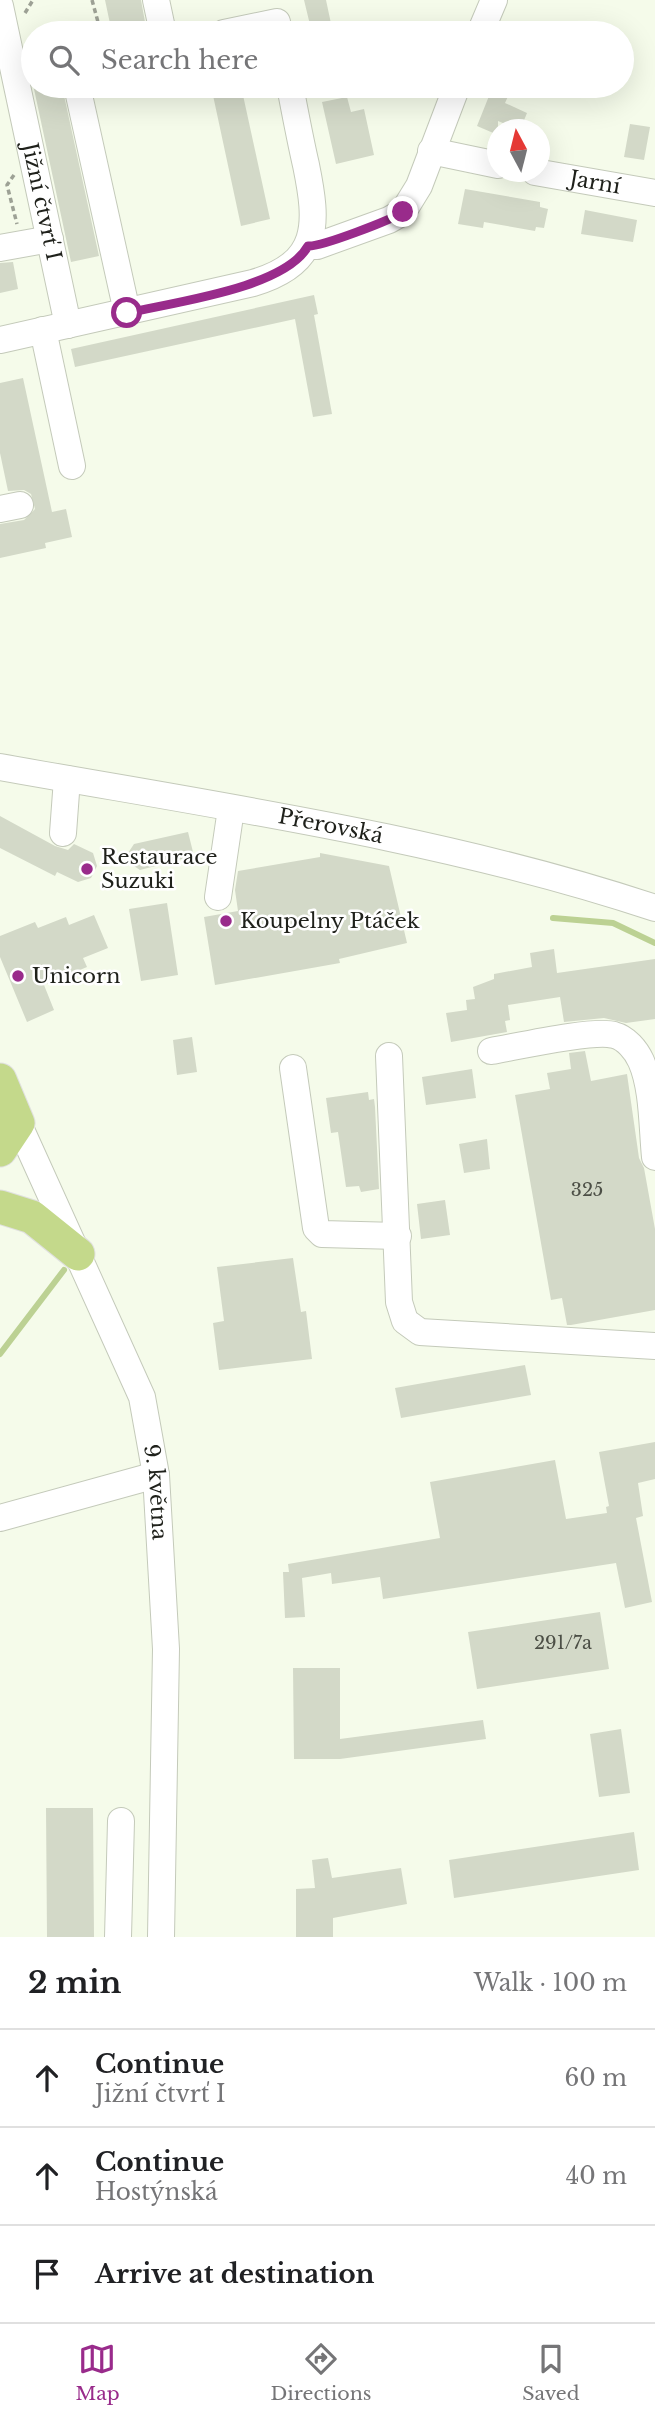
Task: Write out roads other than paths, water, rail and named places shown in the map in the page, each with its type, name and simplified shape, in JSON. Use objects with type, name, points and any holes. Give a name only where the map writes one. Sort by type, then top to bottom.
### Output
[{"type":"main road","name":"9. května","points":[[0,1080],[18,1123]]},
{"type":"main road","points":[[0,1150],[18,1123]]},
{"type":"main road","points":[[0,1207],[32,1217],[78,1254]]},
{"type":"street","points":[[156,0],[160,21]]},
{"type":"street","points":[[485,21],[494,0]]},
{"type":"street","name":"Jižní čtvrť I","points":[[0,6],[50,239],[55,328],[72,466]]},
{"type":"street","points":[[80,98],[127,313]]},
{"type":"street","points":[[292,98],[314,206],[314,221],[303,253]]},
{"type":"street","points":[[0,340],[260,281],[303,253],[324,243],[389,220],[403,212],[419,186],[452,98]]},
{"type":"street","points":[[431,151],[487,163]]},
{"type":"street","name":"Jarní","points":[[550,174],[655,193]]},
{"type":"street","points":[[0,248],[50,239]]},
{"type":"street","name":"Přerovská","points":[[0,767],[474,857],[569,880],[655,908]]},
{"type":"street","points":[[63,833],[67,779]]},
{"type":"street","points":[[218,897],[231,809]]},
{"type":"street","points":[[491,1051],[613,1034],[628,1043],[640,1060],[646,1080],[655,1157]]},
{"type":"street","points":[[389,1056],[399,1302],[405,1321],[421,1332],[655,1346]]},
{"type":"street","points":[[293,1068],[316,1228],[322,1234],[398,1236]]},
{"type":"street","name":"9. května","points":[[18,1123],[142,1397],[156,1475],[166,1650],[161,1937]]},
{"type":"street","points":[[0,1518],[156,1475]]},
{"type":"street","points":[[118,1937],[121,1821]]},
{"type":"waterway","points":[[553,918],[613,923],[655,943]]},
{"type":"waterway","points":[[0,1354],[64,1270]]},
{"type":"place","name":"Restaurace Suzuki","points":[[87,869]]},
{"type":"place","name":"Koupelny Ptáček","points":[[226,921]]},
{"type":"place","name":"Unicorn","points":[[18,976]]}]
